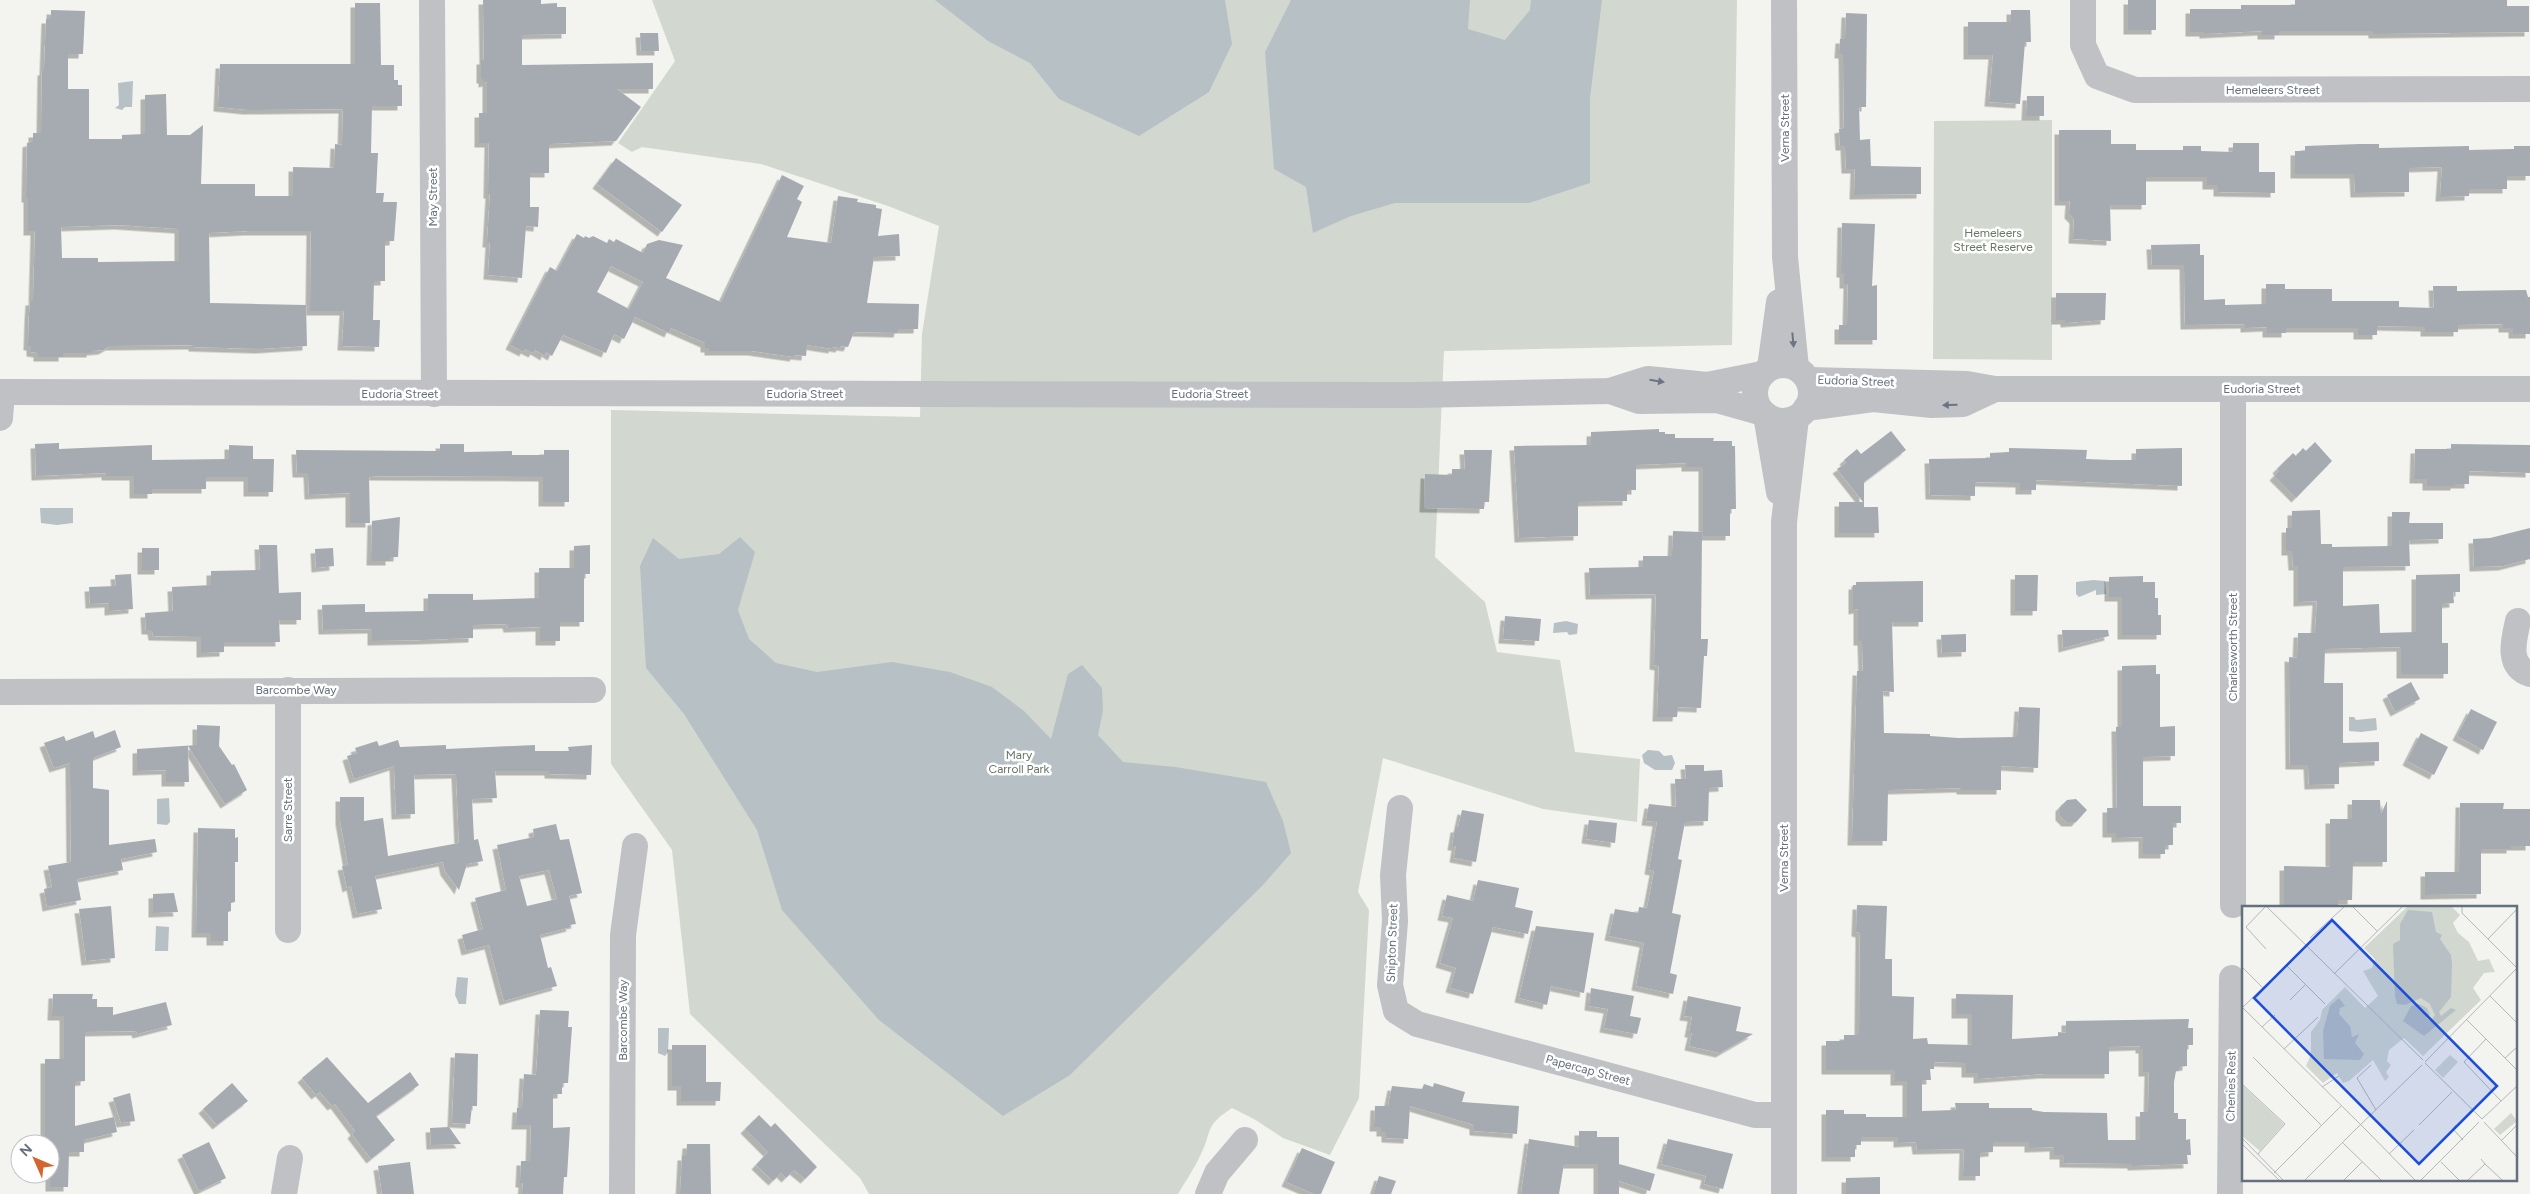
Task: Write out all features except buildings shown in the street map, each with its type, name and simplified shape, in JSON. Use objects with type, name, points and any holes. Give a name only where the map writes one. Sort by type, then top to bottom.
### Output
[{"type":"street","name":"May Street","points":[[432,0],[434,394]]},
{"type":"street","name":"Verna Street","points":[[1784,0],[1785,257],[1802,374]]},
{"type":"street","name":"Hemeleers Street","points":[[2084,0],[2083,45],[2097,76],[2135,90],[2530,89]]},
{"type":"street","name":"Verna Street","points":[[1766,371],[1785,257]]},
{"type":"street","points":[[1783,365],[1802,374],[1811,394],[1801,413],[1786,421],[1775,420],[1764,414],[1756,400],[1756,386],[1766,371],[1783,365]]},
{"type":"street","name":"Eudoria Street","points":[[1,392],[1414,395],[1610,391],[1648,379],[1707,385],[1766,371]]},
{"type":"street","name":"Eudoria Street","points":[[1802,374],[1968,384],[1995,389],[2530,389]]},
{"type":"street","name":"Charlesworth Street","points":[[2233,388],[2233,905]]},
{"type":"street","name":"Eudoria Street","points":[[1801,413],[1873,399],[1932,405],[1963,404],[1995,389]]},
{"type":"street","name":"Eudoria Street","points":[[1610,391],[1639,401],[1717,400],[1764,414]]},
{"type":"street","points":[[0,418],[1,392]]},
{"type":"street","name":"Verna Street","points":[[1784,1194],[1784,522],[1801,413]]},
{"type":"street","name":"Verna Street","points":[[1764,414],[1784,522]]},
{"type":"street","points":[[2518,620],[2512,649],[2517,663],[2524,672],[2530,674]]},
{"type":"street","name":"Sarre Street","points":[[288,690],[288,930]]},
{"type":"street","name":"Barcombe Way","points":[[0,692],[593,690]]},
{"type":"street","name":"Shipton Street","points":[[1396,1011],[1390,985],[1396,921],[1393,875],[1400,808]]},
{"type":"street","name":"Barcombe Way","points":[[622,1194],[623,935],[635,846]]},
{"type":"street","name":"Chenies Rest","points":[[2230,1194],[2232,978]]},
{"type":"street","name":"Papercap Street","points":[[1396,1011],[1417,1024],[1755,1114],[1784,1115]]},
{"type":"street","points":[[1208,1194],[1217,1173],[1244,1140]]},
{"type":"street","points":[[284,1194],[290,1158]]},
{"type":"green space","name":"Mary Carroll Park","points":[[652,0],[1737,0],[1732,345],[1444,351],[1435,557],[1485,602],[1497,652],[1560,660],[1575,752],[1640,759],[1637,822],[1543,809],[1383,758],[1358,892],[1369,910],[1359,1098],[1330,1155],[1283,1138],[1254,1119],[1232,1108],[1223,1114],[1213,1125],[1198,1161],[1178,1194],[869,1194],[860,1178],[690,1014],[672,850],[611,764],[611,410],[920,417],[922,334],[939,226],[888,206],[761,164],[642,147],[632,152],[618,143],[675,61]]},
{"type":"green space","name":"Hemeleers Street Reserve","points":[[2052,120],[2052,360],[1933,359],[1934,121]]},
{"type":"shaded area","points":[[935,0],[1225,0],[1232,44],[1209,92],[1139,136],[1059,99],[1030,63],[988,41]]},
{"type":"shaded area","points":[[1291,0],[1470,0],[1468,29],[1505,40],[1530,10],[1531,0],[1602,0],[1590,98],[1590,183],[1529,203],[1395,203],[1351,216],[1313,233],[1306,187],[1274,169],[1265,52]]},
{"type":"shaded area","points":[[133,81],[132,107],[125,107],[122,110],[115,108],[119,105],[118,83]]},
{"type":"shaded area","points":[[40,508],[73,508],[73,523],[57,525],[41,523]]},
{"type":"shaded area","points":[[740,537],[755,552],[738,610],[749,639],[776,663],[817,672],[892,662],[950,672],[992,687],[1024,711],[1051,739],[1068,674],[1082,665],[1102,688],[1103,711],[1098,735],[1123,762],[1175,767],[1266,782],[1283,821],[1291,853],[1263,885],[1070,1075],[1003,1116],[879,1020],[782,910],[757,830],[684,714],[646,668],[640,566],[653,538],[679,559],[719,554]]},
{"type":"shaded area","points":[[2105,581],[2106,594],[2096,595],[2096,590],[2079,597],[2076,594],[2076,582]]},
{"type":"shaded area","points":[[1566,621],[1578,624],[1577,634],[1569,635],[1567,632],[1553,633],[1554,623]]},
{"type":"shaded area","points":[[2349,717],[2354,717],[2356,720],[2376,718],[2377,730],[2349,731]]},
{"type":"shaded area","points":[[1648,750],[1659,751],[1664,756],[1672,755],[1675,763],[1672,770],[1655,770],[1644,763],[1642,755]]},
{"type":"shaded area","points":[[169,798],[170,822],[167,825],[157,824],[157,799]]},
{"type":"shaded area","points":[[156,926],[169,927],[168,951],[155,951]]},
{"type":"shaded area","points":[[457,977],[468,978],[466,1004],[459,1004],[455,995]]},
{"type":"shaded area","points":[[658,1028],[669,1028],[668,1052],[665,1056],[658,1053]]}]
